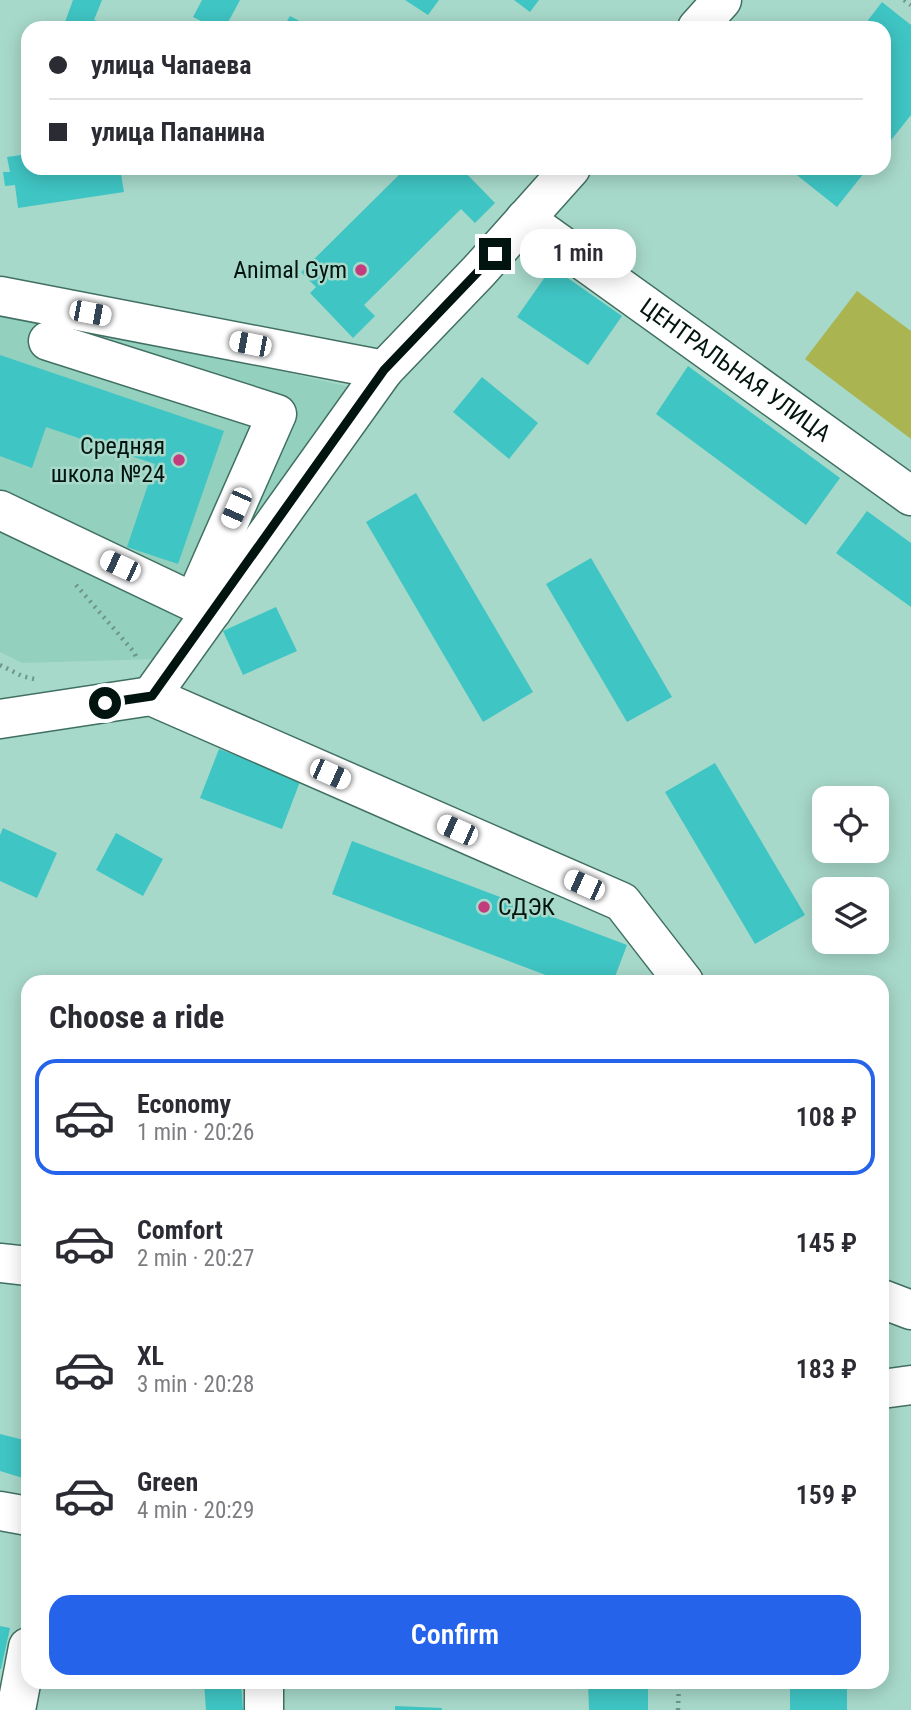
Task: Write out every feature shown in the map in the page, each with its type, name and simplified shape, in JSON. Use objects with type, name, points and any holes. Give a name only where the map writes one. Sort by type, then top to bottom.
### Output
[{"type":"street","points":[[703,21],[722,0]]},
{"type":"street","points":[[152,696],[203,606],[384,370],[565,175]]},
{"type":"street","name":"ЦЕНТРАЛЬНАЯ УЛИЦА","points":[[525,219],[911,496]]},
{"type":"street","points":[[0,296],[384,370]]},
{"type":"street","points":[[48,341],[277,414],[203,606]]},
{"type":"street","points":[[0,510],[203,606]]},
{"type":"street","points":[[0,719],[152,696],[622,902],[679,975]]},
{"type":"street","points":[[0,1263],[21,1265]]},
{"type":"street","points":[[889,1302],[911,1310]]},
{"type":"street","points":[[889,1388],[911,1385]]},
{"type":"street","points":[[0,1511],[21,1515]]},
{"type":"street","points":[[16,1710],[21,1684]]},
{"type":"street","points":[[264,1689],[264,1710]]},
{"type":"path","points":[[904,0],[911,5]]},
{"type":"path","points":[[73,581],[134,652],[152,696]]},
{"type":"path","points":[[678,1710],[679,1689]]},
{"type":"shaded area","points":[[0,312],[49,319],[355,388],[159,659],[22,663],[0,652]]},
{"type":"green space","points":[[857,291],[911,331],[911,439],[805,359]]},
{"type":"building","points":[[73,0],[102,0],[94,20],[98,21],[65,21]]},
{"type":"building","points":[[202,0],[240,0],[229,21],[201,21],[193,17]]},
{"type":"building","points":[[405,0],[439,0],[428,15]]},
{"type":"building","points":[[514,0],[539,0],[530,12]]},
{"type":"building","points":[[882,2],[911,25],[911,115],[891,140],[891,21],[867,21]]},
{"type":"building","points":[[290,16],[299,21],[287,21]]},
{"type":"building","points":[[21,155],[21,175],[121,175],[124,192],[18,208],[15,185],[5,186],[3,172],[10,172],[7,157]]},
{"type":"building","points":[[399,175],[468,175],[495,203],[475,223],[461,209],[364,305],[375,316],[353,338],[310,293],[316,287],[301,272]]},
{"type":"building","points":[[797,175],[862,175],[837,207]]},
{"type":"building","points":[[552,267],[622,316],[588,365],[517,317]]},
{"type":"building","name":"Средняя школа №24","points":[[0,355],[224,431],[178,564],[127,547],[155,464],[46,427],[32,468],[0,456]]},
{"type":"building","points":[[688,366],[840,478],[806,525],[656,414]]},
{"type":"building","points":[[482,377],[538,423],[509,459],[453,412]]},
{"type":"building","points":[[416,493],[533,692],[483,722],[366,522]]},
{"type":"building","points":[[867,511],[911,543],[911,607],[836,553]]},
{"type":"building","points":[[591,558],[672,697],[627,722],[546,584]]},
{"type":"building","points":[[276,607],[297,651],[243,675],[223,631]]},
{"type":"building","points":[[219,749],[301,779],[282,829],[200,798]]},
{"type":"building","points":[[715,763],[805,915],[755,944],[665,792]]},
{"type":"building","points":[[3,828],[57,853],[37,898],[0,881],[0,835]]},
{"type":"building","points":[[116,833],[163,859],[143,896],[96,870]]},
{"type":"building","points":[[352,841],[627,945],[616,975],[546,975],[332,894]]},
{"type":"building","points":[[0,1434],[21,1439],[21,1477],[0,1471]]},
{"type":"building","points":[[0,1626],[10,1628],[1,1669],[0,1669]]},
{"type":"building","points":[[204,1689],[242,1689],[243,1710],[206,1710]]},
{"type":"building","points":[[588,1689],[648,1689],[648,1710],[589,1710]]},
{"type":"building","points":[[790,1689],[847,1689],[847,1710],[790,1710]]},
{"type":"building","points":[[395,1706],[442,1708],[442,1710],[395,1710]]},
{"type":"place","name":"Animal Gym","points":[[361,270]]},
{"type":"place","name":"Средняя школа №24","points":[[179,460]]},
{"type":"place","name":"СДЭК","points":[[484,907]]},
{"type":"route","points":[[105,703],[152,696],[384,370],[495,254]]}]
